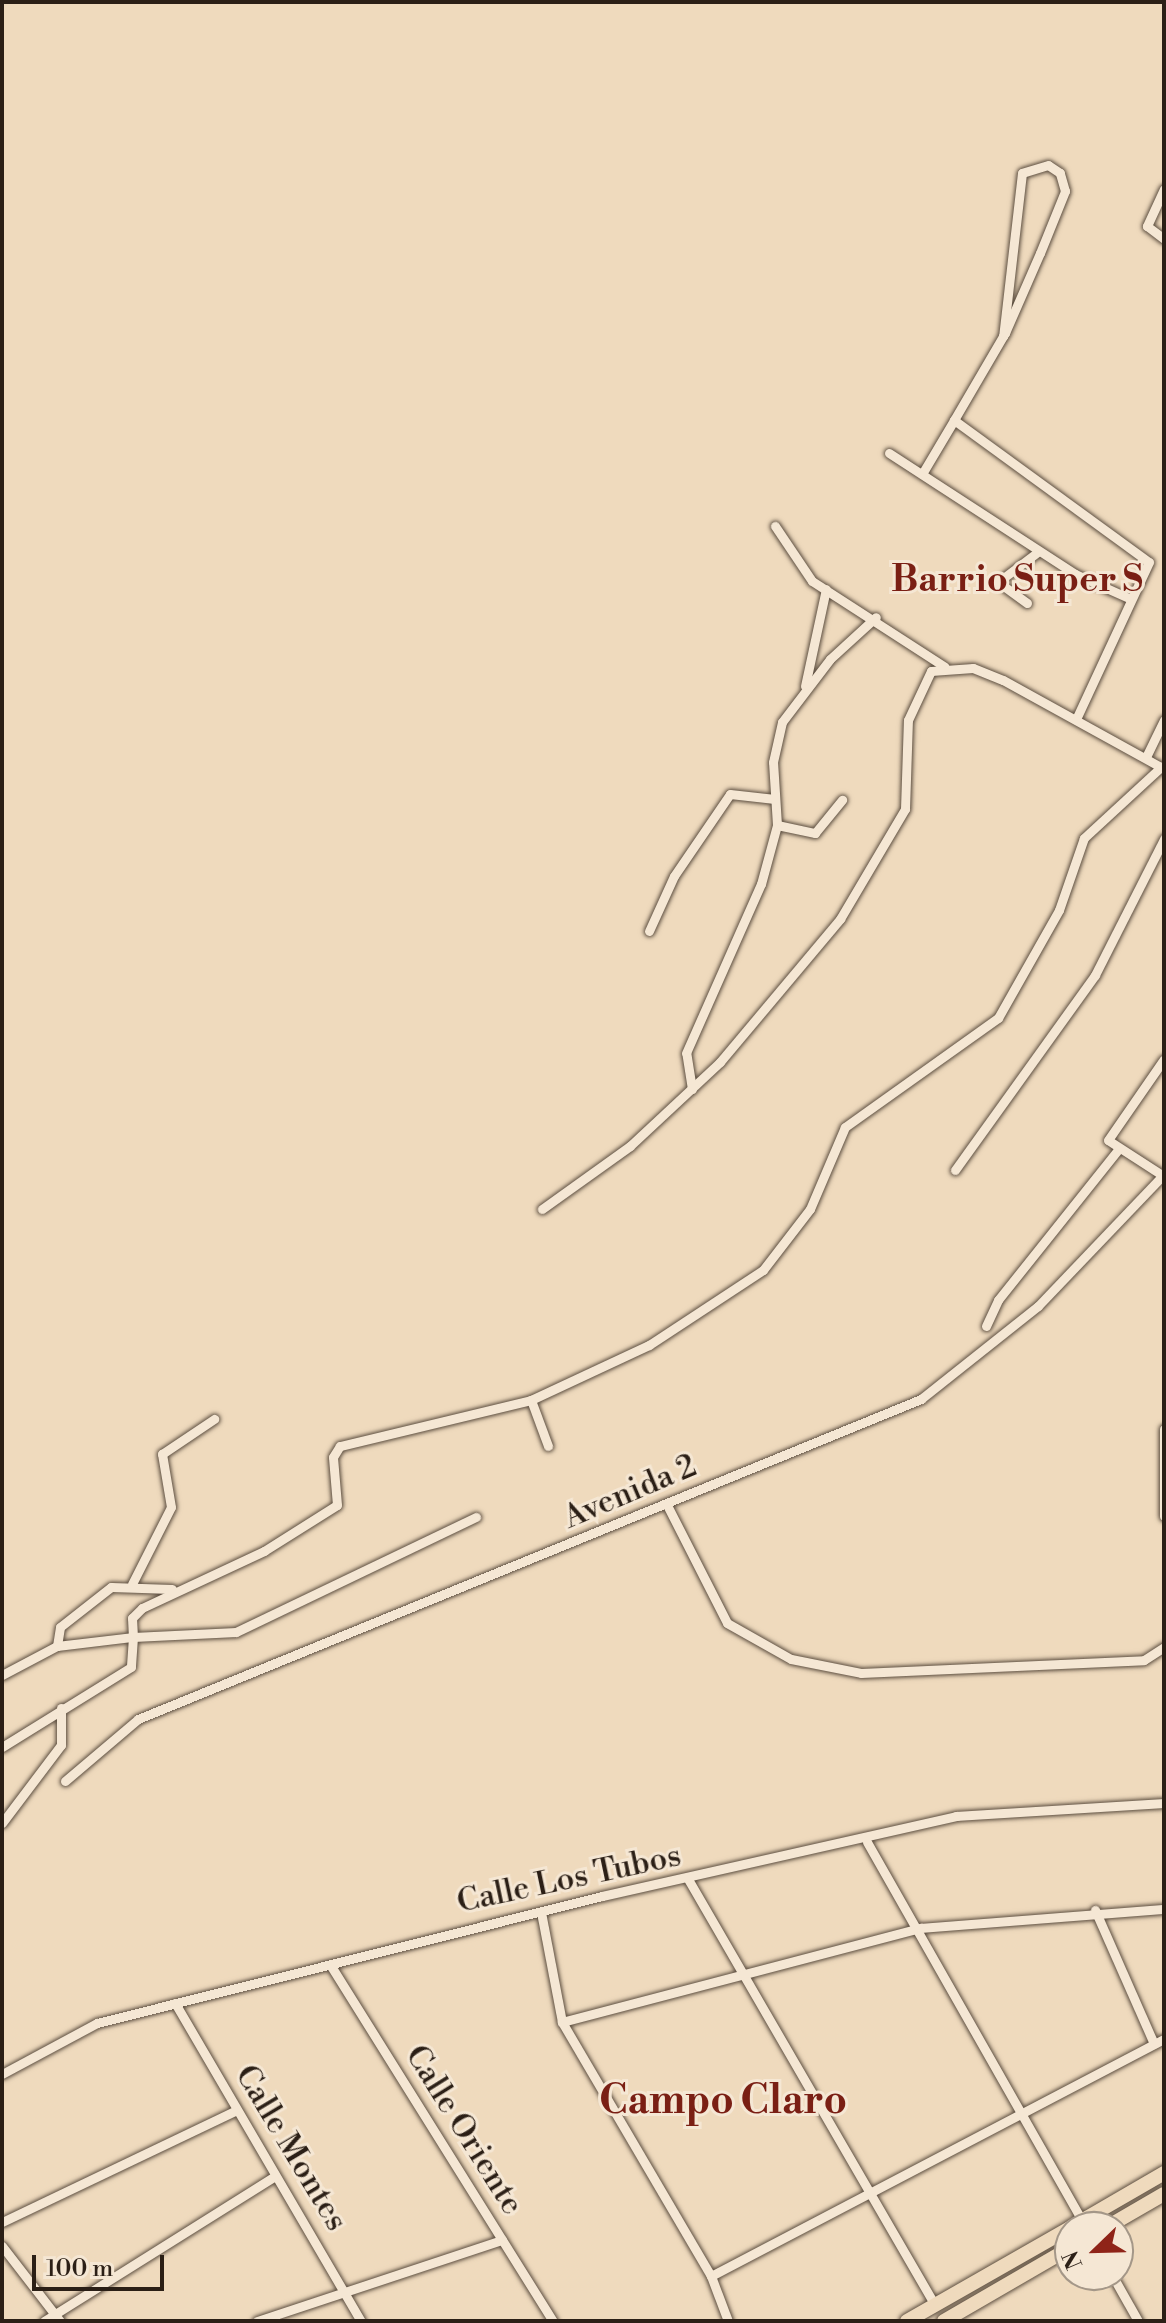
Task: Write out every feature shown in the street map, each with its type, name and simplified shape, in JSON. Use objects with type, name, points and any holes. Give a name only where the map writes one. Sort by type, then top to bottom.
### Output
[{"type":"highway","points":[[1098,2211],[1164,2173]]},
{"type":"highway","points":[[1134,2211],[1164,2194]]},
{"type":"highway","points":[[907,2321],[1054,2237]]},
{"type":"highway","points":[[945,2321],[1054,2257]]},
{"type":"street","points":[[922,474],[1003,336],[1065,191],[1060,173],[1048,165],[1022,173],[1003,336]]},
{"type":"street","points":[[1164,189],[1147,226],[1164,239]]},
{"type":"street","points":[[954,420],[1149,562],[1076,719]]},
{"type":"street","points":[[889,453],[1039,551],[1131,599]]},
{"type":"street","points":[[775,526],[804,571],[826,589],[876,617],[945,667]]},
{"type":"street","points":[[1027,603],[998,582],[1039,551]]},
{"type":"street","points":[[804,689],[826,589]]},
{"type":"street","points":[[692,1089],[686,1053],[761,884],[777,825],[775,799],[782,722],[804,689],[876,617]]},
{"type":"street","points":[[2,1747],[131,1667],[135,1612],[172,1589],[264,1551],[337,1505],[333,1457],[340,1446],[531,1400],[649,1345],[763,1270],[810,1209],[845,1127],[998,1018],[1059,910],[1084,838],[1162,768],[1076,719],[973,668],[945,667],[921,681],[908,720],[905,809],[894,838],[840,919],[692,1089],[630,1146],[542,1209]]},
{"type":"street","points":[[1146,757],[1164,720]]},
{"type":"street","points":[[649,931],[674,876],[730,794],[775,799]]},
{"type":"street","points":[[777,825],[815,833],[842,800]]},
{"type":"street","points":[[955,1170],[1095,975],[1164,839]]},
{"type":"street","points":[[1163,1174],[1117,1151],[1109,1134],[1164,1059]]},
{"type":"street","points":[[986,1326],[998,1300],[1117,1151]]},
{"type":"street","name":"Avenida 2","points":[[65,1781],[138,1719],[921,1399],[1038,1306],[1163,1174]]},
{"type":"street","points":[[531,1400],[548,1446]]},
{"type":"street","points":[[132,1584],[171,1507],[162,1454],[214,1419]]},
{"type":"street","points":[[1164,1429],[1164,1516]]},
{"type":"street","points":[[667,1505],[727,1623],[791,1659],[861,1673],[1144,1660],[1164,1647]]},
{"type":"street","points":[[2,1675],[57,1646],[133,1637],[236,1632],[476,1517]]},
{"type":"street","points":[[57,1646],[60,1627],[78,1608],[132,1584],[172,1589]]},
{"type":"street","points":[[2,1823],[61,1745],[61,1708]]},
{"type":"street","name":"Calle Los Tubos","points":[[2,2074],[97,2023],[541,1912],[867,1842],[956,1816],[1164,1803]]},
{"type":"street","points":[[867,1842],[921,1928],[1024,2114],[1068,2211]]},
{"type":"street","points":[[688,1879],[739,1976],[935,2305]]},
{"type":"street","points":[[562,2022],[921,1928],[1095,1910],[1164,1909]]},
{"type":"street","points":[[1095,1910],[1154,2044]]},
{"type":"street","points":[[541,1912],[562,2022],[711,2276],[728,2321]]},
{"type":"street","name":"Calle Oriente","points":[[331,1966],[553,2321]]},
{"type":"street","name":"Calle Montes","points":[[175,2003],[361,2321]]},
{"type":"street","points":[[711,2276],[1164,2039]]},
{"type":"street","points":[[2,2222],[237,2110]]},
{"type":"street","points":[[44,2321],[57,2317],[275,2176]]},
{"type":"street","points":[[257,2321],[348,2296],[502,2240]]},
{"type":"street","points":[[2,2246],[57,2317]]},
{"type":"street","points":[[1121,2291],[1138,2321]]},
{"type":"district","name":"Barrio Super S","points":[[1017,581]]},
{"type":"district","name":"Campo Claro","points":[[723,2101]]}]
